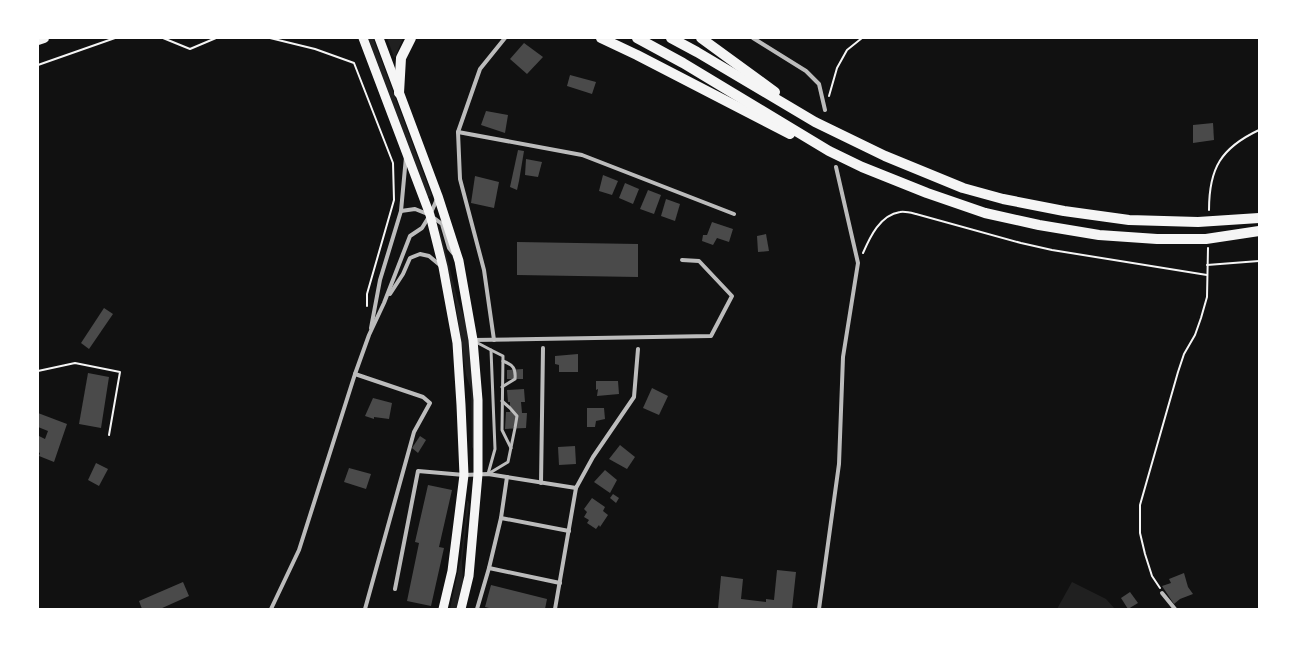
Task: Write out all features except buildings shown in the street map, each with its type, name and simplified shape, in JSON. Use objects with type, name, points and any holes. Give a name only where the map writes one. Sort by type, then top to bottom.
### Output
[{"type":"highway","points":[[38,40],[44,38]]},
{"type":"highway","points":[[399,93],[401,58],[411,38]]},
{"type":"highway","points":[[601,38],[699,86],[780,129],[862,167],[927,193],[985,213],[1039,225],[1099,235],[1157,239],[1206,239],[1259,231]]},
{"type":"highway","points":[[637,38],[684,63],[829,151]]},
{"type":"highway","points":[[671,38],[815,122],[892,159],[963,188],[1003,199],[1064,211],[1129,220],[1198,222],[1259,218]]},
{"type":"highway","points":[[701,38],[815,122]]},
{"type":"main road","points":[[363,38],[430,215],[443,267],[457,344],[464,475],[452,571],[443,609]]},
{"type":"main road","points":[[379,38],[438,196],[459,261],[473,340],[478,400],[478,474],[469,576],[461,609]]},
{"type":"street","points":[[494,340],[484,270],[460,179],[458,132],[480,69],[505,38]]},
{"type":"street","points":[[753,38],[806,71],[819,84],[825,110]]},
{"type":"street","points":[[458,132],[582,155],[734,214]]},
{"type":"street","points":[[369,335],[380,280],[401,211],[406,154]]},
{"type":"street","points":[[819,609],[840,464],[843,357],[858,263],[836,167]]},
{"type":"street","points":[[271,609],[299,550],[355,374],[369,335],[384,303],[410,236],[422,228],[430,215],[438,196]]},
{"type":"street","points":[[401,211],[415,209],[430,215],[442,224],[449,248],[459,261]]},
{"type":"street","points":[[384,303],[403,274],[410,258],[420,254],[429,256],[443,267]]},
{"type":"street","points":[[473,340],[711,336],[732,296],[699,261],[682,260]]},
{"type":"street","points":[[541,482],[543,348]]},
{"type":"street","points":[[555,609],[576,488],[593,457],[634,396],[638,349]]},
{"type":"street","points":[[355,374],[423,397],[430,403],[414,432],[365,609]]},
{"type":"street","points":[[396,589],[418,471],[464,475],[488,474],[576,488]]},
{"type":"street","points":[[477,609],[501,518],[507,477]]},
{"type":"street","points":[[501,518],[568,531]]},
{"type":"street","points":[[489,568],[560,583]]},
{"type":"street","points":[[1162,593],[1175,609]]},
{"type":"lane","points":[[473,340],[503,356],[502,430],[511,448]]},
{"type":"lane","points":[[488,474],[495,449],[491,350]]},
{"type":"lane","points":[[502,387],[515,379],[516,370],[511,364],[503,361]]},
{"type":"lane","points":[[488,474],[508,462],[516,428],[516,416],[502,401]]},
{"type":"path","points":[[38,65],[115,38]]},
{"type":"path","points":[[163,38],[190,49],[216,38]]},
{"type":"path","points":[[270,38],[315,49],[354,63],[394,163],[394,200],[367,294],[368,308]]},
{"type":"path","points":[[825,110],[837,68],[847,50],[862,38]]},
{"type":"path","points":[[1208,210],[1212,177],[1226,152],[1259,130]]},
{"type":"path","points":[[858,263],[876,228],[892,215],[901,212],[916,214],[1052,250],[1207,275]]},
{"type":"path","points":[[1162,593],[1152,576],[1145,554],[1140,533],[1140,505],[1178,372],[1184,354],[1195,335],[1207,297],[1208,246]]},
{"type":"path","points":[[1207,265],[1259,262]]},
{"type":"path","points":[[38,371],[75,363],[120,372],[109,435]]},
{"type":"shaded area","points":[[366,38],[373,38],[431,194],[431,196],[426,198]]},
{"type":"shaded area","points":[[387,38],[403,38],[395,57],[394,57]]},
{"type":"shaded area","points":[[440,230],[459,304],[465,319],[471,353],[475,452],[472,447],[471,389],[466,375],[455,300],[438,232]]},
{"type":"shaded area","points":[[467,501],[469,504],[462,561],[463,581],[456,609],[450,609],[461,557]]},
{"type":"shaded area","points":[[1072,582],[1106,599],[1115,609],[1057,609]]}]
